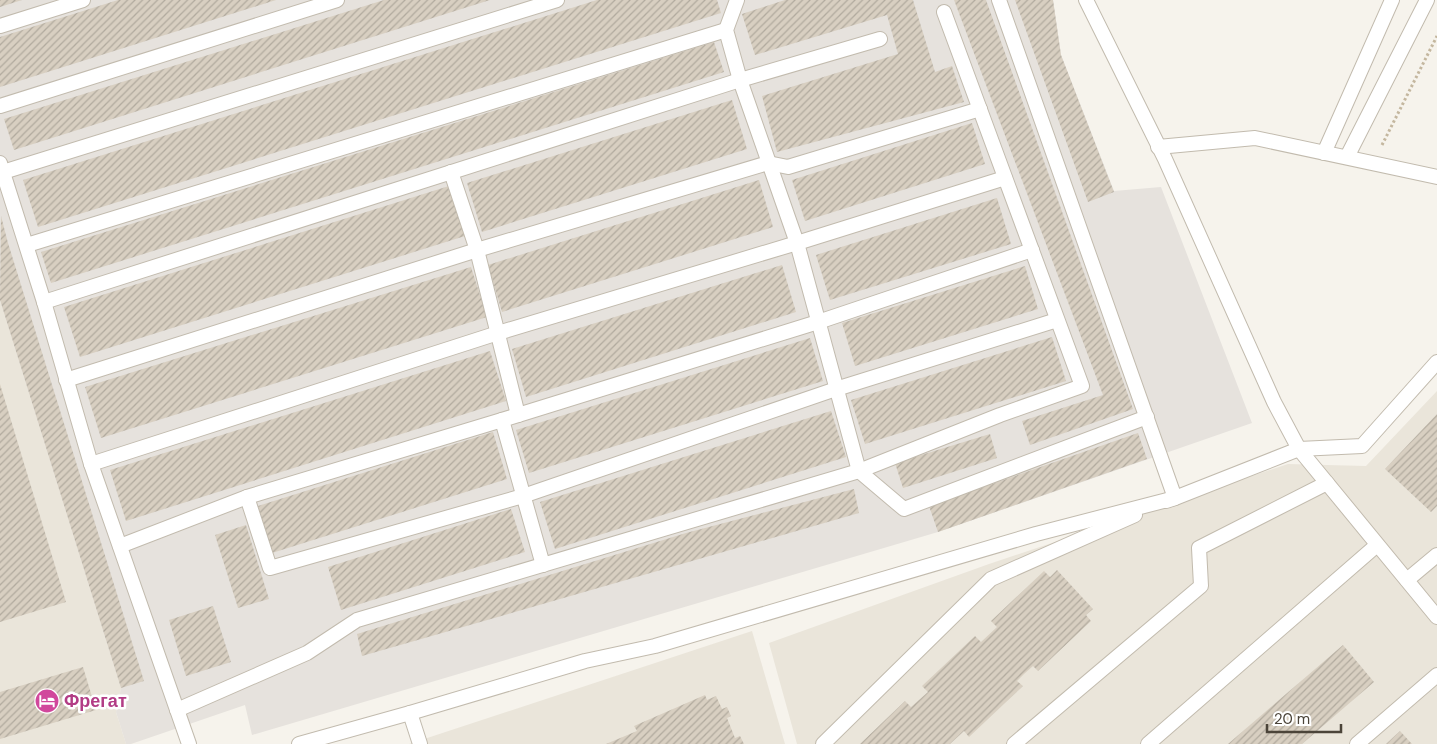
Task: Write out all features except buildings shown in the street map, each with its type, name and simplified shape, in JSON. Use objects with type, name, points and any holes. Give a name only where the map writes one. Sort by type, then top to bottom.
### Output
[{"type":"lane","points":[[0,26],[83,0]]},
{"type":"lane","points":[[0,106],[337,0]]},
{"type":"lane","points":[[189,744],[92,464],[44,302],[1,168],[557,0]]},
{"type":"lane","points":[[737,0],[726,30],[740,80],[796,243],[859,471],[904,509],[1146,417]]},
{"type":"lane","points":[[1000,0],[1175,498]]},
{"type":"lane","points":[[1086,0],[1158,147],[1274,402],[1299,449],[1437,617]]},
{"type":"lane","points":[[1324,153],[1392,0]]},
{"type":"lane","points":[[1347,157],[1427,0]]},
{"type":"lane","points":[[178,710],[307,653],[357,620],[859,471],[1000,415],[1082,386],[944,12]]},
{"type":"lane","points":[[26,245],[726,30]]},
{"type":"lane","points":[[44,302],[740,80],[880,38]]},
{"type":"lane","points":[[66,380],[477,250],[768,163],[788,167],[980,109]]},
{"type":"lane","points":[[1158,147],[1255,138],[1437,177]]},
{"type":"lane","points":[[451,172],[477,250],[518,415]]},
{"type":"lane","points":[[92,464],[498,333],[1005,178]]},
{"type":"lane","points":[[120,546],[246,497],[818,322],[1032,250]]},
{"type":"lane","points":[[246,497],[270,568],[522,496],[836,389],[1057,320]]},
{"type":"lane","points":[[823,744],[991,579],[1175,498],[1299,449],[1362,446],[1437,362]]},
{"type":"lane","points":[[502,420],[542,565]]},
{"type":"lane","points":[[1014,744],[1201,586],[1199,548],[1327,483]]},
{"type":"lane","points":[[298,744],[410,714],[585,661],[655,646],[1036,534],[1175,498]]},
{"type":"lane","points":[[1148,744],[1376,545]]},
{"type":"lane","points":[[1406,580],[1437,555]]},
{"type":"lane","points":[[1357,744],[1437,675]]},
{"type":"lane","points":[[410,714],[420,744]]},
{"type":"path","points":[[1373,164],[1437,36]]},
{"type":"shaded area","points":[[0,0],[1053,0],[1061,55],[1114,191],[1161,187],[1252,423],[938,532],[252,735],[245,705],[131,744],[126,744],[116,712],[121,688],[0,300]]},
{"type":"shaded area","points":[[0,300],[121,688],[116,712],[126,744],[0,744]]},
{"type":"shaded area","points":[[1437,391],[1437,744],[797,744],[769,643],[989,564],[1288,464],[1366,466]]},
{"type":"shaded area","points":[[752,631],[785,744],[409,744]]},
{"type":"place","name":"Фрегат","points":[[47,701]]}]
